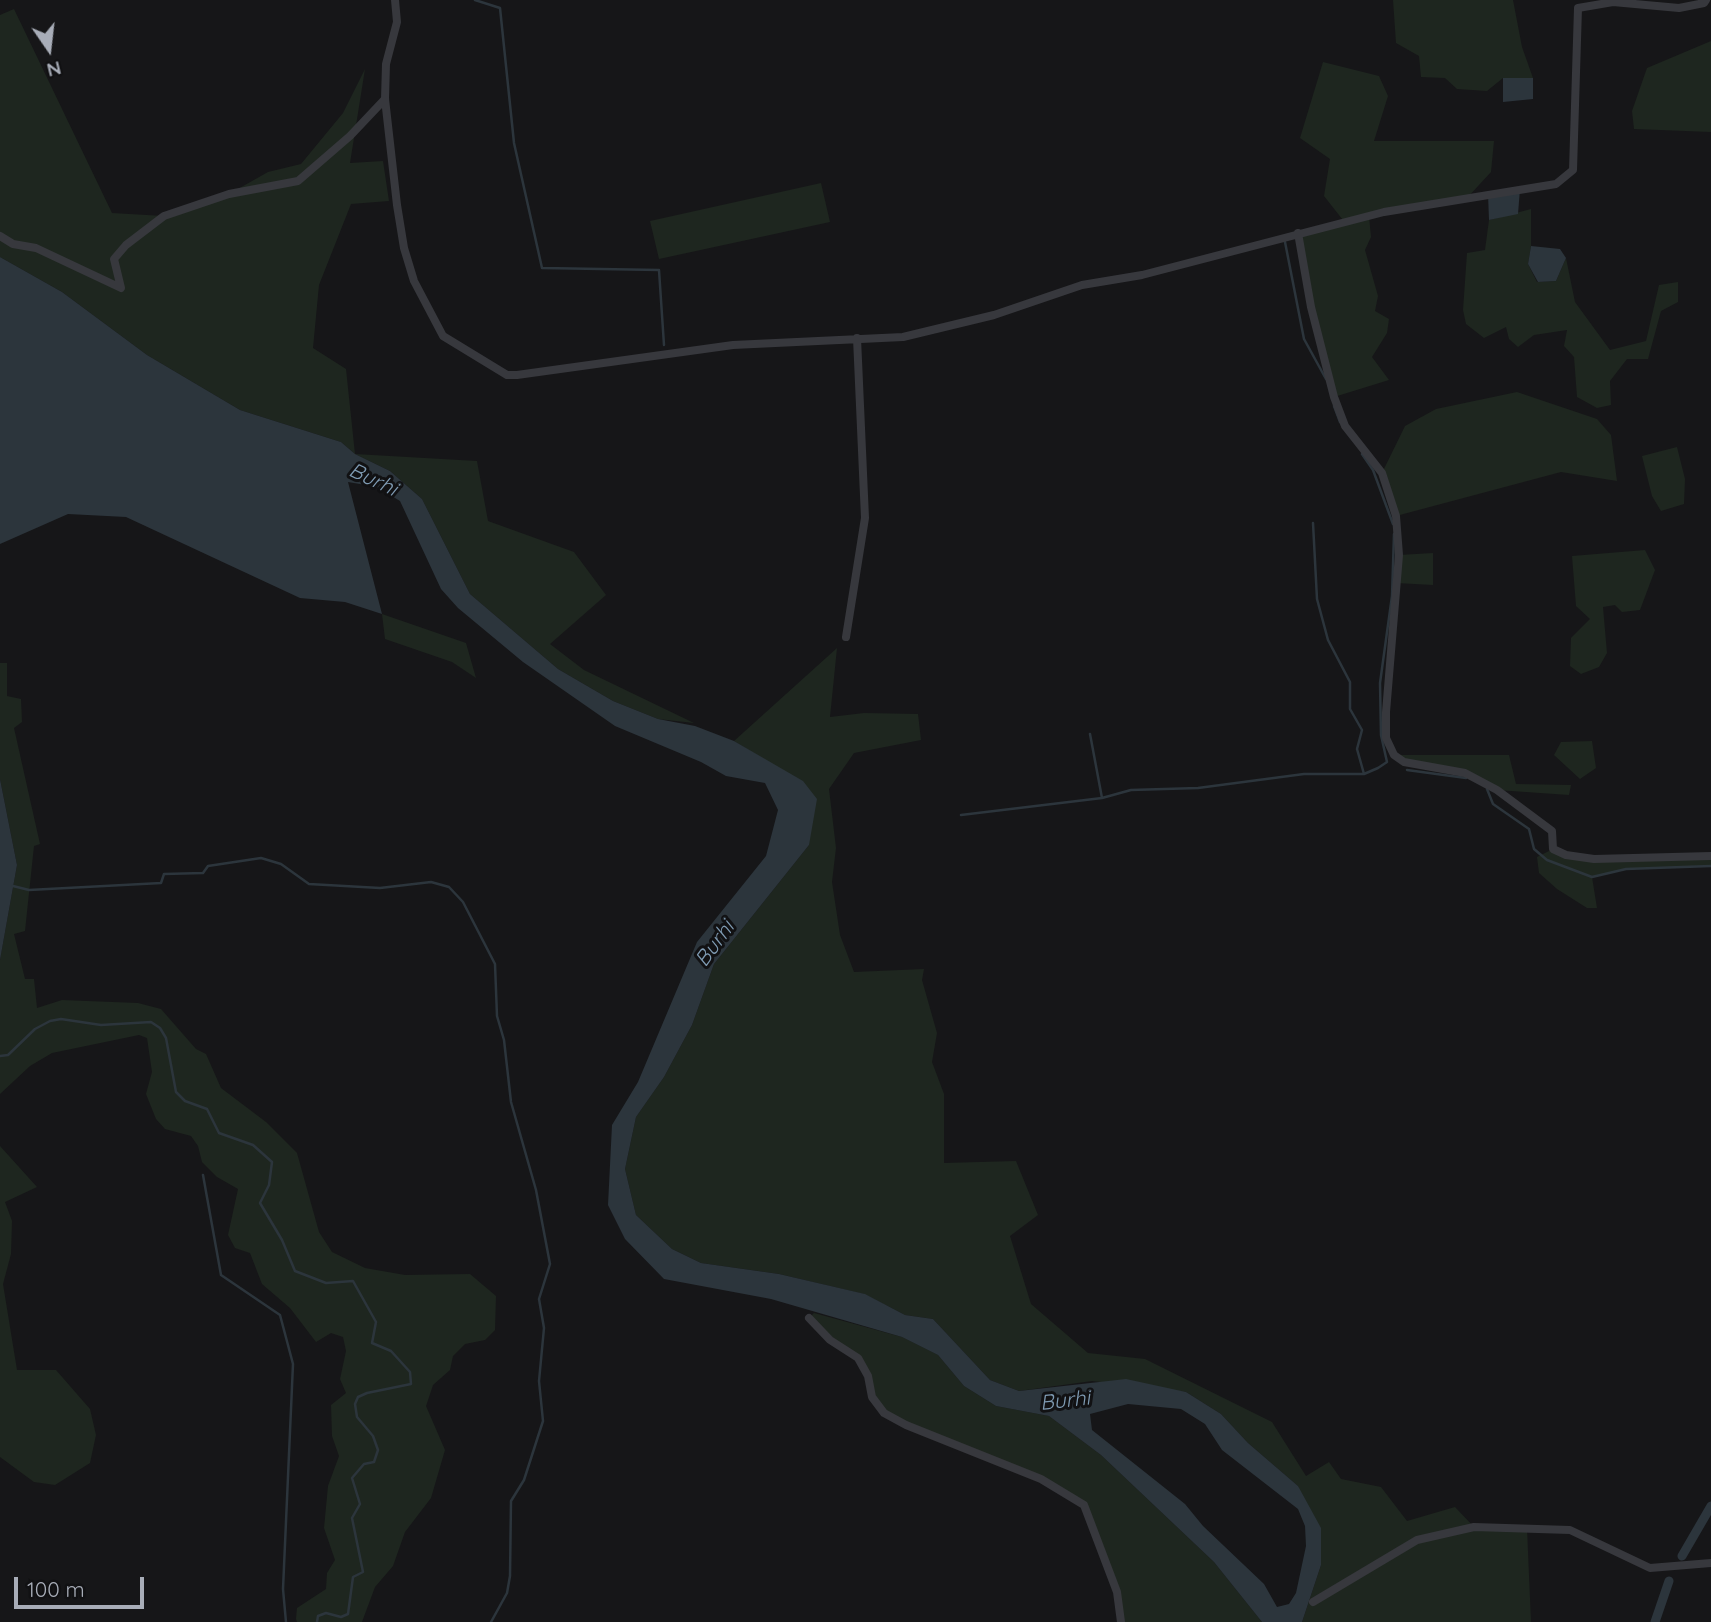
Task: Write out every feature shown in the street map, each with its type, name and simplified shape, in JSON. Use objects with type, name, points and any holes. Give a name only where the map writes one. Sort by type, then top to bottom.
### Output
[{"type":"street","points":[[395,0],[397,22],[386,64],[385,99],[397,205],[414,281],[443,336],[507,375],[733,345],[903,337],[994,314],[1082,285],[1142,275],[1405,207],[1556,184],[1573,170],[1578,8],[1613,2],[1679,8],[1704,3],[1706,0]]},
{"type":"street","points":[[0,236],[13,244],[36,248],[121,288],[114,259],[126,245],[164,216],[229,194],[298,181],[350,136],[385,99]]},
{"type":"street","points":[[1298,233],[1311,307],[1334,397],[1345,426],[1382,473],[1396,516],[1399,555],[1386,712],[1386,738],[1394,755],[1404,762],[1465,773],[1497,790],[1552,831],[1553,849],[1566,855],[1594,859],[1711,856]]},
{"type":"street","points":[[846,637],[865,518],[857,338]]},
{"type":"street","points":[[808,1318],[830,1340],[858,1358],[868,1376],[872,1397],[884,1413],[906,1425],[1041,1479],[1084,1505],[1118,1592],[1121,1622]]},
{"type":"street","points":[[1313,1602],[1417,1540],[1474,1527],[1570,1530],[1650,1569],[1711,1563]]},
{"type":"shaded area","points":[[1393,0],[1513,0],[1522,47],[1533,78],[1503,78],[1487,91],[1457,89],[1445,78],[1421,77],[1419,56],[1396,43]]},
{"type":"shaded area","points":[[14,9],[112,213],[164,216],[229,194],[268,172],[301,164],[343,113],[365,69],[350,163],[383,161],[389,201],[351,204],[319,285],[313,348],[346,369],[355,454],[341,442],[240,410],[147,355],[62,292],[0,257],[0,15]]},
{"type":"shaded area","points":[[1711,41],[1711,132],[1634,129],[1632,111],[1647,68]]},
{"type":"shaded area","points":[[1323,62],[1379,76],[1388,96],[1374,141],[1494,141],[1491,172],[1467,198],[1369,216],[1371,237],[1365,250],[1378,296],[1375,311],[1389,319],[1387,333],[1372,357],[1389,380],[1334,397],[1298,233],[1346,224],[1324,196],[1330,159],[1300,138]]},
{"type":"shaded area","points":[[821,183],[830,222],[659,259],[650,221]]},
{"type":"shaded area","points":[[1531,209],[1528,264],[1537,282],[1556,281],[1566,258],[1575,302],[1610,350],[1646,341],[1659,285],[1678,282],[1678,302],[1661,311],[1648,359],[1627,359],[1610,381],[1611,405],[1597,408],[1577,397],[1574,357],[1564,346],[1567,330],[1534,335],[1518,347],[1509,339],[1506,327],[1484,338],[1466,324],[1463,310],[1467,253],[1485,250],[1489,220]]},
{"type":"shaded area","points":[[1517,392],[1597,419],[1611,435],[1617,481],[1561,472],[1396,516],[1382,473],[1405,426],[1436,409]]},
{"type":"shaded area","points":[[1677,447],[1685,479],[1684,504],[1661,511],[1652,496],[1642,456]]},
{"type":"shaded area","points":[[355,454],[477,461],[488,521],[574,552],[606,595],[550,644],[584,670],[694,723],[658,719],[613,701],[558,669],[470,594],[422,499],[390,471]]},
{"type":"shaded area","points":[[1645,550],[1655,570],[1640,610],[1622,612],[1615,605],[1603,607],[1607,653],[1599,667],[1581,674],[1570,666],[1571,638],[1590,619],[1576,606],[1572,556]]},
{"type":"shaded area","points":[[1433,553],[1433,585],[1396,583],[1399,555]]},
{"type":"shaded area","points":[[382,614],[466,643],[476,678],[452,662],[385,639]]},
{"type":"shaded area","points":[[837,648],[830,717],[864,713],[918,714],[921,740],[854,753],[829,789],[836,848],[832,882],[840,935],[854,972],[924,969],[922,980],[937,1033],[932,1062],[944,1094],[944,1163],[1016,1161],[1038,1215],[1010,1236],[1031,1304],[1088,1353],[1145,1359],[1272,1422],[1306,1476],[1329,1462],[1341,1479],[1381,1487],[1407,1521],[1455,1507],[1474,1527],[1527,1528],[1531,1622],[1302,1622],[1321,1565],[1298,1486],[1248,1443],[1221,1414],[1186,1392],[1092,1381],[1019,1391],[990,1380],[933,1319],[905,1315],[864,1294],[779,1274],[701,1263],[672,1249],[636,1215],[625,1169],[636,1117],[664,1077],[692,1025],[714,964],[809,845],[765,760],[734,741]]},
{"type":"shaded area","points":[[0,663],[7,663],[7,696],[21,699],[22,722],[14,728],[40,844],[34,846],[25,931],[14,934],[25,979],[34,979],[37,1008],[62,1000],[138,1003],[161,1009],[196,1049],[206,1054],[221,1088],[266,1122],[297,1153],[319,1232],[332,1252],[365,1268],[405,1275],[470,1274],[496,1296],[495,1330],[485,1340],[465,1344],[453,1356],[450,1370],[433,1385],[426,1406],[445,1450],[431,1498],[405,1532],[393,1566],[375,1587],[362,1622],[297,1622],[296,1619],[297,1608],[326,1589],[327,1573],[335,1560],[324,1528],[328,1486],[339,1456],[332,1436],[331,1405],[346,1393],[340,1379],[346,1351],[343,1337],[331,1333],[316,1342],[290,1308],[262,1284],[250,1253],[235,1248],[228,1235],[238,1189],[217,1177],[202,1162],[198,1146],[191,1136],[165,1129],[156,1119],[146,1094],[152,1072],[147,1038],[139,1035],[52,1053],[30,1066],[0,1094],[0,960],[17,865],[0,779]]},
{"type":"shaded area","points":[[1592,741],[1596,768],[1580,779],[1554,755],[1561,742]]},
{"type":"shaded area","points":[[1394,755],[1509,755],[1516,784],[1571,785],[1569,795],[1497,790],[1465,773],[1404,762]]},
{"type":"shaded area","points":[[1553,849],[1566,855],[1711,856],[1711,866],[1626,869],[1592,877],[1597,908],[1587,908],[1557,889],[1539,873],[1537,857]]},
{"type":"shaded area","points":[[0,1146],[37,1187],[5,1202],[12,1221],[11,1254],[3,1284],[17,1370],[56,1370],[90,1409],[96,1435],[90,1463],[55,1485],[34,1482],[0,1457]]},
{"type":"shaded area","points":[[814,1313],[902,1337],[938,1355],[964,1386],[996,1406],[1049,1416],[1101,1455],[1214,1562],[1262,1622],[1121,1622],[1117,1592],[1084,1505],[1059,1491],[884,1413],[872,1397],[858,1358],[809,1318]]},
{"type":"water","points":[[1503,78],[1533,78],[1533,99],[1503,102]]},
{"type":"water","points":[[1520,189],[1518,214],[1489,220],[1488,194]]},
{"type":"water","points":[[1531,246],[1560,249],[1566,258],[1556,281],[1538,282],[1528,264]]},
{"type":"water","name":"Burhi","points":[[0,257],[62,292],[147,355],[240,410],[341,442],[355,454],[390,471],[422,499],[470,594],[558,669],[613,701],[658,719],[695,726],[734,741],[803,781],[817,799],[809,845],[714,964],[692,1025],[664,1077],[636,1117],[625,1169],[636,1215],[672,1249],[701,1263],[779,1274],[865,1294],[905,1315],[933,1319],[990,1380],[1019,1391],[1126,1379],[1186,1392],[1221,1414],[1248,1443],[1298,1486],[1321,1528],[1321,1565],[1302,1622],[1262,1622],[1214,1562],[1101,1455],[1049,1416],[996,1406],[964,1386],[938,1355],[902,1337],[771,1299],[664,1279],[625,1239],[608,1205],[612,1125],[638,1082],[697,942],[766,856],[778,810],[765,783],[726,776],[701,762],[615,726],[523,662],[458,608],[441,589],[400,501],[377,487],[348,482],[382,614],[345,602],[300,598],[126,517],[68,514],[0,544]],"holes":[[[1128,1404],[1181,1409],[1205,1424],[1222,1450],[1298,1509],[1305,1526],[1306,1546],[1296,1593],[1289,1604],[1277,1607],[1264,1584],[1203,1526],[1185,1504],[1092,1430],[1090,1414]]]},
{"type":"water","points":[[0,779],[17,865],[0,960]]},
{"type":"waterway","points":[[475,0],[500,8],[514,143],[542,268],[659,270],[664,345]]},
{"type":"waterway","points":[[1285,242],[1304,339],[1326,379]]},
{"type":"waterway","points":[[1334,406],[1340,422]]},
{"type":"waterway","points":[[1362,454],[1373,470],[1393,524]]},
{"type":"waterway","points":[[1313,523],[1317,599],[1328,640],[1350,682],[1350,709],[1362,730],[1357,749],[1364,774]]},
{"type":"waterway","points":[[961,815],[1102,798],[1131,790],[1198,788],[1304,774],[1364,774],[1378,768],[1387,762],[1381,735],[1380,683],[1392,596],[1394,534]]},
{"type":"waterway","points":[[1090,734],[1102,798]]},
{"type":"waterway","points":[[1407,770],[1466,778]]},
{"type":"waterway","points":[[1487,789],[1493,804],[1529,829],[1534,849],[1547,860],[1592,877],[1626,869],[1711,866]]},
{"type":"waterway","points":[[13,886],[29,890],[161,883],[164,874],[203,873],[208,866],[261,858],[281,864],[309,884],[380,888],[431,882],[449,887],[463,902],[495,964],[497,1016],[504,1040],[511,1102],[536,1190],[550,1264],[539,1299],[544,1328],[539,1381],[543,1421],[524,1480],[511,1501],[510,1576],[507,1593],[491,1622]]},
{"type":"waterway","points":[[0,1056],[8,1055],[35,1029],[61,1019],[101,1025],[151,1022],[160,1028],[166,1038],[176,1092],[185,1101],[207,1109],[219,1133],[253,1145],[272,1162],[269,1185],[260,1203],[282,1240],[295,1271],[326,1283],[353,1281],[376,1322],[372,1343],[391,1351],[410,1372],[411,1384],[367,1393],[358,1397],[355,1404],[357,1417],[373,1436],[378,1450],[374,1462],[364,1464],[352,1478],[360,1504],[352,1518],[363,1572],[353,1577],[348,1614],[341,1617],[326,1613],[318,1616],[317,1622]]},
{"type":"waterway","points":[[203,1175],[221,1275],[280,1315],[293,1364],[283,1589],[286,1622]]},
{"type":"waterway","points":[[1682,1556],[1711,1506]]},
{"type":"waterway","points":[[1655,1622],[1669,1581]]}]
